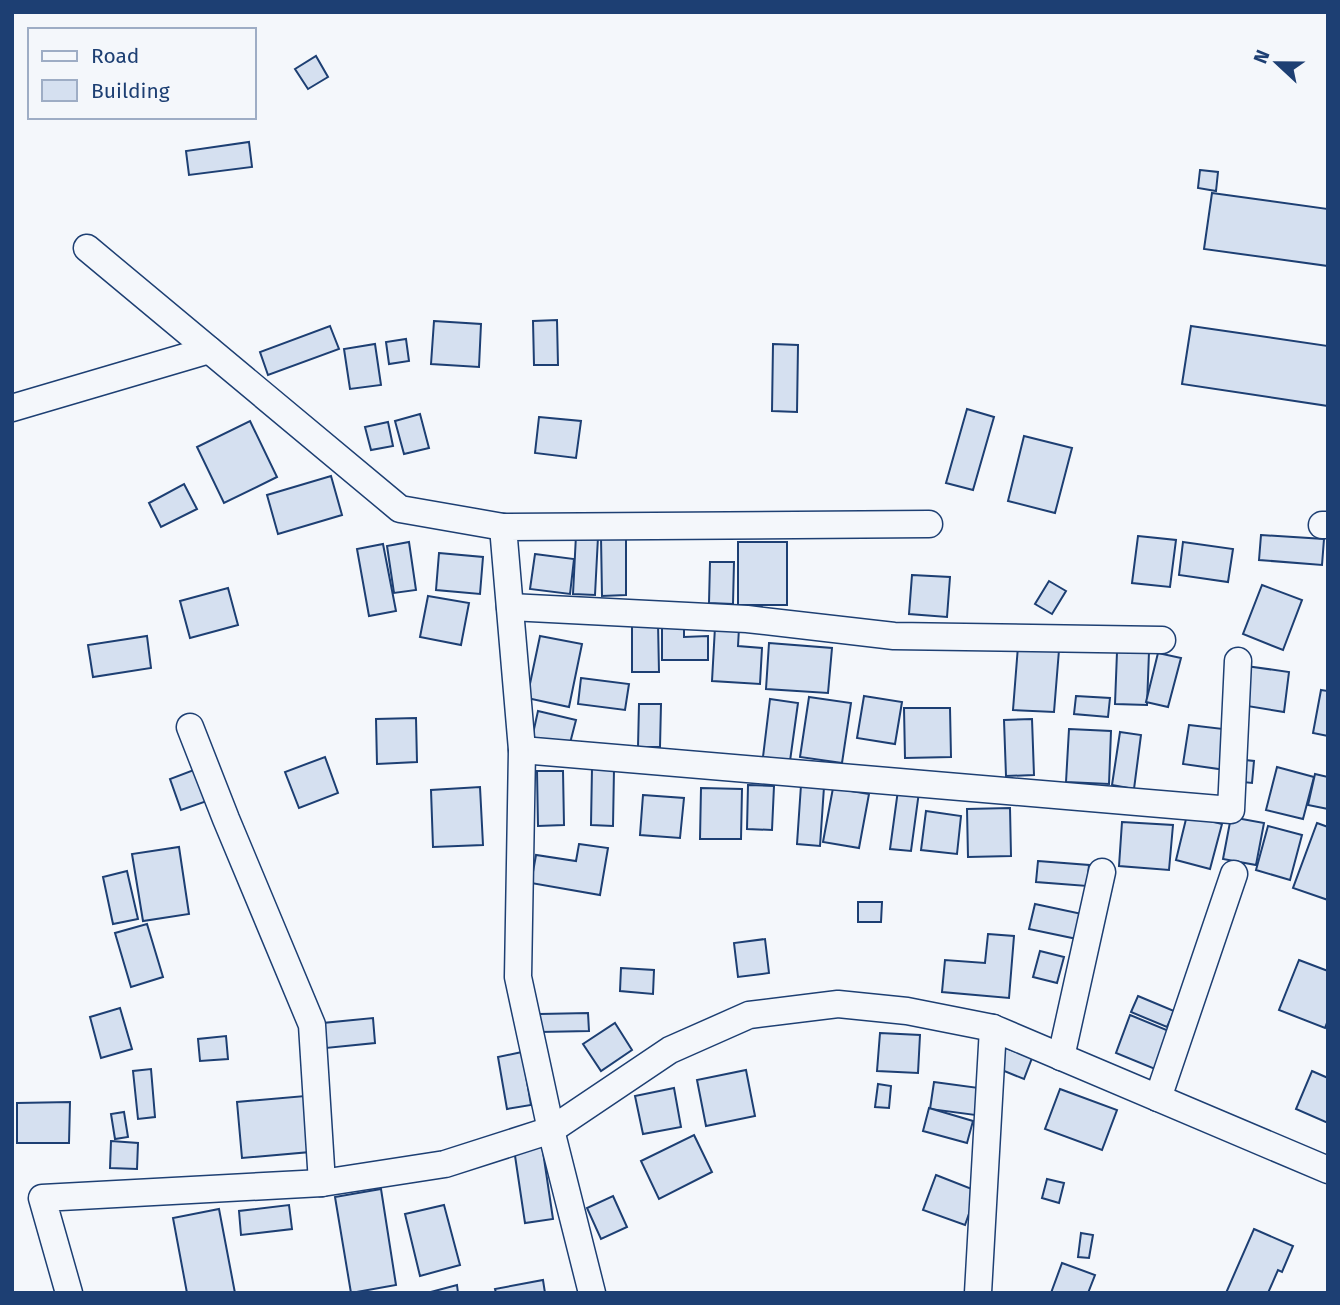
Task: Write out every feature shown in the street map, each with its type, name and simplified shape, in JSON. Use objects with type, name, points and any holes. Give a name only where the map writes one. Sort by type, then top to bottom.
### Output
[{"type":"street","points":[[87,248],[401,509],[503,527],[929,524]]},
{"type":"street","points":[[12,408],[209,349]]},
{"type":"street","points":[[503,527],[522,750],[517,977],[551,1130],[592,1293]]},
{"type":"street","points":[[510,607],[747,619],[894,636],[1162,640]]},
{"type":"street","points":[[522,750],[1230,810],[1238,661]]},
{"type":"street","points":[[190,727],[312,1025],[322,1183]]},
{"type":"street","points":[[1061,1057],[1102,872]]},
{"type":"street","points":[[1158,1098],[1234,874]]},
{"type":"street","points":[[69,1293],[42,1198],[322,1183],[446,1164],[551,1130],[670,1050],[749,1015],[838,1004],[907,1011],[993,1028],[1328,1170]]},
{"type":"street","points":[[978,1293],[993,1028]]},
{"type":"building","points":[[316,56],[328,77],[308,89],[295,69]]},
{"type":"building","points":[[249,142],[252,167],[189,175],[186,151]]},
{"type":"building","points":[[1200,170],[1218,172],[1216,191],[1198,188]]},
{"type":"building","points":[[1212,193],[1328,209],[1328,266],[1204,249]]},
{"type":"building","points":[[557,320],[558,365],[534,365],[533,321]]},
{"type":"building","points":[[434,321],[481,324],[479,367],[431,364]]},
{"type":"building","points":[[330,326],[339,349],[268,375],[260,352]]},
{"type":"building","points":[[1191,326],[1328,346],[1328,406],[1182,384]]},
{"type":"building","points":[[406,339],[409,361],[389,364],[386,342]]},
{"type":"building","points":[[375,344],[381,385],[350,389],[344,349]]},
{"type":"building","points":[[773,344],[798,345],[797,412],[772,411]]},
{"type":"building","points":[[967,409],[994,417],[973,490],[946,483]]},
{"type":"building","points":[[420,414],[429,448],[404,454],[395,421]]},
{"type":"building","points":[[539,417],[581,421],[576,458],[535,453]]},
{"type":"building","points":[[250,421],[277,477],[224,503],[197,447]]},
{"type":"building","points":[[388,422],[393,446],[371,450],[365,427]]},
{"type":"building","points":[[1024,436],[1072,448],[1055,513],[1008,501]]},
{"type":"building","points":[[331,476],[342,515],[278,534],[267,495]]},
{"type":"building","points":[[184,484],[197,509],[161,527],[149,503]]},
{"type":"building","points":[[576,535],[598,537],[595,595],[573,594]]},
{"type":"building","points":[[1261,535],[1324,539],[1322,565],[1259,560]]},
{"type":"building","points":[[626,536],[626,595],[602,596],[601,537]]},
{"type":"building","points":[[1138,536],[1176,540],[1170,587],[1132,583]]},
{"type":"building","points":[[409,542],[416,590],[394,593],[387,546]]},
{"type":"building","points":[[738,542],[787,542],[787,605],[738,605]]},
{"type":"building","points":[[1183,542],[1233,549],[1228,582],[1179,575]]},
{"type":"building","points":[[383,544],[396,611],[369,616],[357,549]]},
{"type":"building","points":[[439,553],[483,557],[480,594],[436,590]]},
{"type":"building","points":[[535,554],[574,559],[570,594],[530,589]]},
{"type":"building","points":[[710,562],[734,562],[733,604],[709,603]]},
{"type":"building","points":[[912,575],[950,577],[947,617],[909,614]]},
{"type":"building","points":[[1049,581],[1066,591],[1052,614],[1035,604]]},
{"type":"building","points":[[1262,585],[1302,600],[1283,650],[1243,634]]},
{"type":"building","points":[[228,588],[238,625],[190,638],[180,601]]},
{"type":"building","points":[[428,596],[469,603],[461,645],[420,637]]},
{"type":"building","points":[[684,621],[684,637],[708,636],[708,660],[662,660],[662,622]]},
{"type":"building","points":[[632,623],[658,623],[659,672],[632,672]]},
{"type":"building","points":[[715,627],[739,628],[738,646],[762,648],[760,684],[712,681]]},
{"type":"building","points":[[147,636],[151,668],[93,677],[88,645]]},
{"type":"building","points":[[540,636],[582,644],[569,707],[527,698]]},
{"type":"building","points":[[769,643],[832,648],[828,693],[766,689]]},
{"type":"building","points":[[1018,646],[1059,650],[1054,712],[1013,710]]},
{"type":"building","points":[[1117,652],[1149,652],[1147,705],[1115,704]]},
{"type":"building","points":[[1158,653],[1181,658],[1168,707],[1146,702]]},
{"type":"building","points":[[1246,666],[1289,672],[1284,712],[1241,705]]},
{"type":"building","points":[[581,678],[629,684],[625,710],[578,704]]},
{"type":"building","points":[[1321,690],[1328,691],[1328,736],[1313,733]]},
{"type":"building","points":[[864,696],[902,702],[895,744],[857,738]]},
{"type":"building","points":[[1076,696],[1110,698],[1108,717],[1074,714]]},
{"type":"building","points":[[809,697],[851,703],[842,763],[800,757]]},
{"type":"building","points":[[770,699],[798,703],[790,761],[763,757]]},
{"type":"building","points":[[639,704],[661,704],[660,747],[638,747]]},
{"type":"building","points":[[904,708],[950,708],[951,757],[905,758]]},
{"type":"building","points":[[538,711],[576,720],[569,747],[532,738]]},
{"type":"building","points":[[416,718],[417,762],[377,764],[376,719]]},
{"type":"building","points":[[1032,719],[1034,775],[1006,776],[1004,720]]},
{"type":"building","points":[[1189,725],[1232,730],[1226,770],[1183,764]]},
{"type":"building","points":[[1069,729],[1111,731],[1109,784],[1066,782]]},
{"type":"building","points":[[1120,732],[1141,735],[1134,789],[1112,785]]},
{"type":"building","points":[[325,757],[338,793],[299,808],[285,772]]},
{"type":"building","points":[[1236,759],[1254,761],[1252,783],[1234,781]]},
{"type":"building","points":[[1277,767],[1314,777],[1303,819],[1266,810]]},
{"type":"building","points":[[199,768],[210,800],[181,810],[170,779]]},
{"type":"building","points":[[592,768],[614,769],[613,826],[591,825]]},
{"type":"building","points":[[537,771],[563,771],[564,825],[538,826]]},
{"type":"building","points":[[1315,774],[1328,777],[1328,809],[1308,805]]},
{"type":"building","points":[[748,785],[774,786],[772,830],[747,829]]},
{"type":"building","points":[[801,785],[824,787],[820,846],[797,844]]},
{"type":"building","points":[[480,787],[483,845],[433,847],[431,790]]},
{"type":"building","points":[[701,788],[742,789],[741,839],[700,839]]},
{"type":"building","points":[[833,788],[869,794],[859,848],[823,842]]},
{"type":"building","points":[[898,790],[919,792],[911,851],[890,849]]},
{"type":"building","points":[[643,795],[684,798],[680,838],[640,835]]},
{"type":"building","points":[[1010,808],[1011,856],[968,857],[967,809]]},
{"type":"building","points":[[926,811],[961,816],[957,854],[921,850]]},
{"type":"building","points":[[1187,815],[1222,824],[1210,869],[1176,860]]},
{"type":"building","points":[[1231,817],[1264,823],[1256,865],[1223,859]]},
{"type":"building","points":[[1122,822],[1173,825],[1169,870],[1119,866]]},
{"type":"building","points":[[1317,823],[1328,827],[1328,900],[1293,888]]},
{"type":"building","points":[[1268,826],[1302,835],[1290,880],[1256,870]]},
{"type":"building","points":[[579,844],[608,848],[600,895],[531,883],[536,855],[576,861]]},
{"type":"building","points":[[179,847],[189,914],[143,921],[132,854]]},
{"type":"building","points":[[1038,861],[1089,865],[1087,886],[1036,882]]},
{"type":"building","points":[[127,871],[138,919],[113,924],[103,877]]},
{"type":"building","points":[[858,902],[882,902],[881,922],[858,922]]},
{"type":"building","points":[[1035,904],[1082,914],[1077,939],[1029,929]]},
{"type":"building","points":[[147,924],[163,977],[131,987],[115,933]]},
{"type":"building","points":[[988,934],[1014,936],[1009,998],[942,992],[945,960],[985,963]]},
{"type":"building","points":[[765,939],[769,973],[738,977],[734,943]]},
{"type":"building","points":[[1040,951],[1064,957],[1057,983],[1033,977]]},
{"type":"building","points":[[1299,960],[1328,971],[1328,1020],[1325,1028],[1279,1010]]},
{"type":"building","points":[[621,968],[654,970],[653,994],[620,991]]},
{"type":"building","points":[[1138,996],[1174,1011],[1167,1027],[1131,1012]]},
{"type":"building","points":[[120,1008],[132,1049],[101,1058],[90,1017]]},
{"type":"building","points":[[588,1013],[589,1031],[540,1032],[540,1014]]},
{"type":"building","points":[[1130,1015],[1169,1031],[1155,1069],[1116,1053]]},
{"type":"building","points":[[373,1018],[375,1043],[326,1048],[323,1023]]},
{"type":"building","points":[[615,1023],[632,1050],[601,1071],[583,1044]]},
{"type":"building","points":[[880,1033],[920,1035],[918,1073],[877,1071]]},
{"type":"building","points":[[226,1036],[228,1059],[200,1061],[198,1039]]},
{"type":"building","points":[[1000,1046],[1032,1058],[1024,1079],[992,1066]]},
{"type":"building","points":[[522,1052],[531,1105],[507,1109],[498,1057]]},
{"type":"building","points":[[151,1069],[155,1117],[138,1119],[133,1071]]},
{"type":"building","points":[[746,1070],[755,1116],[706,1126],[697,1080]]},
{"type":"building","points":[[1312,1071],[1328,1078],[1328,1123],[1296,1109]]},
{"type":"building","points":[[934,1082],[979,1088],[975,1115],[930,1109]]},
{"type":"building","points":[[878,1084],[891,1086],[889,1108],[875,1107]]},
{"type":"building","points":[[674,1088],[681,1127],[643,1134],[635,1096]]},
{"type":"building","points":[[1060,1089],[1117,1110],[1102,1150],[1045,1129]]},
{"type":"building","points":[[305,1096],[310,1152],[242,1158],[237,1102]]},
{"type":"building","points":[[70,1102],[69,1143],[17,1143],[17,1103]]},
{"type":"building","points":[[929,1108],[973,1121],[967,1143],[923,1131]]},
{"type":"building","points":[[124,1112],[128,1137],[115,1139],[111,1114]]},
{"type":"building","points":[[694,1135],[712,1172],[659,1199],[641,1161]]},
{"type":"building","points":[[111,1141],[138,1143],[137,1169],[110,1168]]},
{"type":"building","points":[[542,1145],[553,1219],[525,1223],[514,1149]]},
{"type":"building","points":[[936,1175],[977,1191],[965,1225],[923,1210]]},
{"type":"building","points":[[1047,1179],[1064,1183],[1059,1203],[1042,1198]]},
{"type":"building","points":[[381,1189],[396,1285],[351,1293],[335,1197]]},
{"type":"building","points":[[613,1196],[627,1227],[601,1239],[587,1208]]},
{"type":"building","points":[[289,1205],[292,1229],[241,1235],[239,1211]]},
{"type":"building","points":[[444,1205],[460,1265],[420,1276],[405,1214]]},
{"type":"building","points":[[219,1209],[235,1293],[187,1293],[173,1218]]},
{"type":"building","points":[[1254,1229],[1293,1246],[1282,1272],[1278,1270],[1268,1293],[1226,1293]]},
{"type":"building","points":[[1081,1233],[1093,1235],[1089,1258],[1078,1257]]},
{"type":"building","points":[[1062,1263],[1095,1275],[1088,1293],[1051,1293]]},
{"type":"building","points":[[543,1280],[545,1293],[496,1293],[495,1289]]},
{"type":"building","points":[[457,1285],[458,1293],[427,1293]]}]
